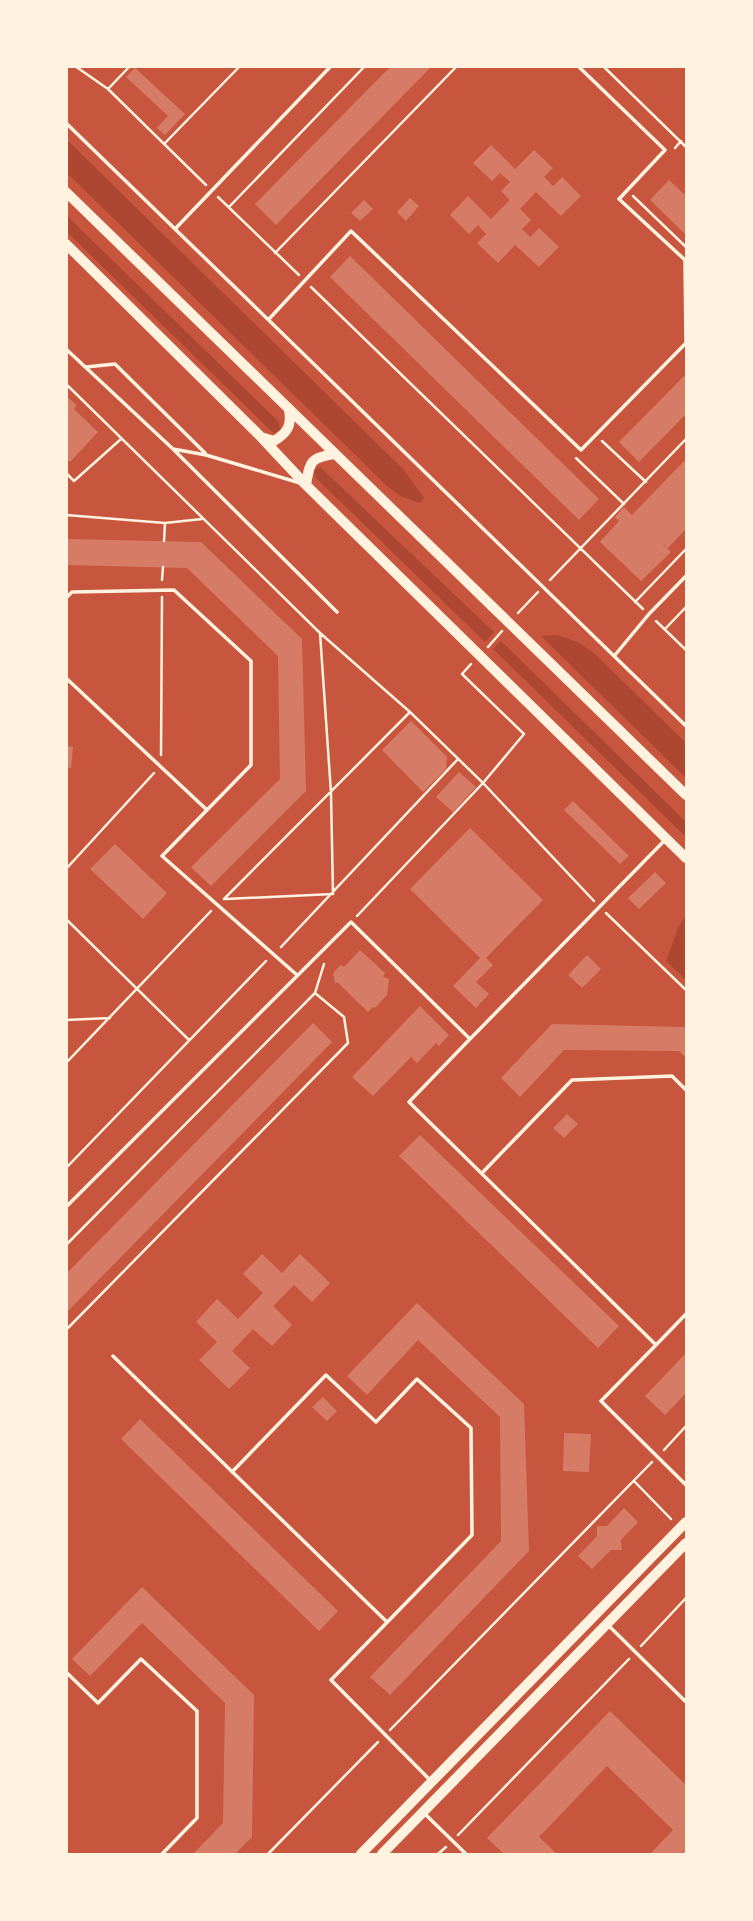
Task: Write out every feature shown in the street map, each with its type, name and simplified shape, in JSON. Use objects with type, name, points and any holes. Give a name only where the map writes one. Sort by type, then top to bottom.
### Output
[{"type":"main road","points":[[66,192],[687,795]]},
{"type":"main road","points":[[66,244],[306,485],[687,858]]},
{"type":"main road","points":[[261,437],[274,441],[285,434],[291,421],[289,410]]},
{"type":"main road","points":[[306,485],[310,464],[317,457],[334,454]]},
{"type":"main road","points":[[361,1854],[687,1522]]},
{"type":"main road","points":[[382,1854],[687,1543]]},
{"type":"lane","points":[[175,229],[331,66]]},
{"type":"lane","points":[[269,320],[351,231],[582,450],[686,343],[685,260],[618,199],[665,150],[578,66]]},
{"type":"lane","points":[[66,124],[687,726]]},
{"type":"lane","points":[[66,349],[173,449],[337,612]]},
{"type":"lane","points":[[86,367],[115,363],[206,454]]},
{"type":"lane","points":[[173,449],[206,454],[306,485]]},
{"type":"lane","points":[[615,655],[649,614],[687,576]]},
{"type":"lane","points":[[66,598],[72,592],[174,590],[251,661],[251,765],[162,856],[297,975]]},
{"type":"lane","points":[[66,678],[207,810]]},
{"type":"lane","points":[[656,1345],[408,1102],[666,839]]},
{"type":"lane","points":[[66,1207],[351,922],[470,1039]]},
{"type":"lane","points":[[482,1173],[572,1080],[672,1076],[687,1090]]},
{"type":"lane","points":[[687,1314],[601,1401],[687,1485]]},
{"type":"lane","points":[[113,1356],[387,1622]]},
{"type":"lane","points":[[232,1472],[326,1375],[376,1422],[417,1379],[471,1428],[472,1535],[331,1680],[431,1782]]},
{"type":"lane","points":[[607,1624],[687,1702]]},
{"type":"lane","points":[[66,1672],[98,1703],[141,1659],[197,1711],[197,1818],[162,1854]]},
{"type":"lane","points":[[424,1812],[466,1854]]},
{"type":"path","points":[[75,66],[108,89],[687,650]]},
{"type":"path","points":[[108,89],[130,66]]},
{"type":"path","points":[[164,144],[240,66]]},
{"type":"path","points":[[229,207],[365,66]]},
{"type":"path","points":[[275,253],[457,66]]},
{"type":"path","points":[[603,66],[687,147]]},
{"type":"path","points":[[673,150],[681,141]]},
{"type":"path","points":[[631,194],[687,247]]},
{"type":"path","points":[[66,384],[320,633],[410,712],[483,783],[599,906],[687,990]]},
{"type":"path","points":[[66,473],[74,481],[122,438]]},
{"type":"path","points":[[600,439],[646,482]]},
{"type":"path","points":[[351,922],[483,783],[524,734],[462,674],[687,439]]},
{"type":"path","points":[[575,457],[624,504]]},
{"type":"path","points":[[66,514],[164,523],[202,519]]},
{"type":"path","points":[[164,523],[164,541]]},
{"type":"path","points":[[635,602],[687,549]]},
{"type":"path","points":[[66,869],[160,766],[163,567]]},
{"type":"path","points":[[665,629],[687,607]]},
{"type":"path","points":[[320,633],[331,793],[332,894]]},
{"type":"path","points":[[66,1063],[223,899],[410,712]]},
{"type":"path","points":[[66,1168],[332,894],[458,759]]},
{"type":"path","points":[[223,899],[332,894]]},
{"type":"path","points":[[66,919],[189,1040]]},
{"type":"path","points":[[66,1245],[315,993],[326,957]]},
{"type":"path","points":[[66,1330],[348,1043],[344,1017],[315,993]]},
{"type":"path","points":[[66,1020],[110,1018]]},
{"type":"path","points":[[268,1854],[687,1426]]},
{"type":"path","points":[[634,1480],[674,1521]]},
{"type":"path","points":[[438,1854],[687,1598]]},
{"type":"shaded area","points":[[67,140],[404,470],[424,498],[419,503],[400,496],[387,486],[67,173]]},
{"type":"shaded area","points":[[67,216],[279,422],[280,430],[274,433],[271,431],[67,232]]},
{"type":"shaded area","points":[[320,467],[494,632],[485,642],[316,478],[314,470]]},
{"type":"shaded area","points":[[557,635],[578,642],[594,653],[686,743],[686,778],[541,636]]},
{"type":"shaded area","points":[[501,641],[686,822],[686,837],[493,649]]},
{"type":"shaded area","points":[[686,915],[686,980],[666,961]]},
{"type":"building","points":[[391,66],[432,66],[276,225],[255,204]]},
{"type":"building","points":[[135,68],[185,114],[165,135],[157,128],[168,116],[126,77]]},
{"type":"building","points":[[491,145],[515,169],[534,150],[553,168],[544,177],[553,186],[562,177],[581,196],[561,216],[536,192],[520,209],[531,220],[522,229],[530,237],[539,228],[559,247],[539,267],[515,245],[498,263],[477,243],[486,234],[478,225],[469,234],[450,215],[468,196],[491,219],[510,200],[501,191],[510,182],[500,173],[492,181],[473,163]]},
{"type":"building","points":[[669,180],[686,196],[686,235],[650,200]]},
{"type":"building","points":[[410,198],[419,206],[406,221],[397,212]]},
{"type":"building","points":[[364,200],[373,209],[360,221],[351,213]]},
{"type":"building","points":[[350,256],[599,499],[579,520],[330,277]]},
{"type":"building","points":[[686,374],[686,414],[639,462],[619,442]]},
{"type":"building","points":[[66,396],[77,405],[74,409],[98,432],[70,462],[66,458]]},
{"type":"building","points":[[686,459],[686,529],[668,548],[661,542],[671,552],[641,581],[600,542],[619,521],[615,517],[624,507],[632,515]]},
{"type":"building","points":[[66,539],[201,542],[302,639],[306,791],[211,886],[191,867],[280,779],[278,656],[187,568],[66,565]]},
{"type":"building","points":[[411,721],[447,757],[446,769],[423,792],[382,750]]},
{"type":"building","points":[[66,746],[73,747],[71,768],[66,767]]},
{"type":"building","points":[[459,772],[476,787],[453,812],[436,797]]},
{"type":"building","points":[[573,801],[629,856],[620,864],[564,810]]},
{"type":"building","points":[[470,828],[543,900],[486,958],[493,965],[476,982],[489,994],[476,1008],[453,986],[480,958],[410,889]]},
{"type":"building","points":[[115,844],[167,893],[143,919],[90,869]]},
{"type":"building","points":[[655,872],[666,883],[639,909],[628,898]]},
{"type":"building","points":[[360,950],[385,973],[383,977],[389,979],[387,995],[368,1012],[337,982],[335,984],[333,973],[341,965],[344,967]]},
{"type":"building","points":[[587,955],[601,969],[582,988],[568,975]]},
{"type":"building","points":[[420,1006],[449,1035],[439,1046],[436,1043],[417,1063],[411,1057],[373,1096],[352,1077]]},
{"type":"building","points":[[313,1023],[332,1042],[66,1313],[66,1274]]},
{"type":"building","points":[[552,1024],[686,1027],[686,1058],[679,1051],[564,1050],[520,1097],[501,1078]]},
{"type":"building","points":[[567,1114],[578,1124],[564,1138],[553,1128]]},
{"type":"building","points":[[420,1135],[619,1326],[598,1348],[399,1156]]},
{"type":"building","points":[[262,1254],[282,1273],[300,1254],[330,1283],[312,1302],[294,1285],[273,1306],[292,1325],[272,1346],[253,1329],[232,1351],[250,1368],[229,1389],[199,1360],[217,1342],[196,1322],[217,1299],[238,1319],[263,1293],[243,1274]]},
{"type":"building","points":[[417,1303],[524,1404],[529,1551],[390,1695],[370,1677],[501,1541],[500,1417],[418,1340],[367,1395],[347,1376]]},
{"type":"building","points":[[686,1353],[686,1393],[665,1415],[645,1396]]},
{"type":"building","points":[[323,1397],[337,1411],[327,1421],[312,1407]]},
{"type":"building","points":[[140,1419],[338,1611],[319,1631],[121,1439]]},
{"type":"building","points":[[564,1433],[591,1434],[589,1472],[563,1471]]},
{"type":"building","points":[[624,1508],[638,1522],[621,1540],[622,1550],[611,1550],[592,1569],[578,1556],[597,1536],[597,1526],[607,1526]]},
{"type":"building","points":[[142,1587],[254,1695],[252,1837],[235,1854],[193,1854],[223,1823],[225,1703],[142,1623],[90,1676],[72,1659]]},
{"type":"building","points":[[610,1711],[686,1785],[686,1854],[650,1854],[673,1830],[607,1766],[539,1837],[557,1854],[504,1854],[487,1838]]}]
